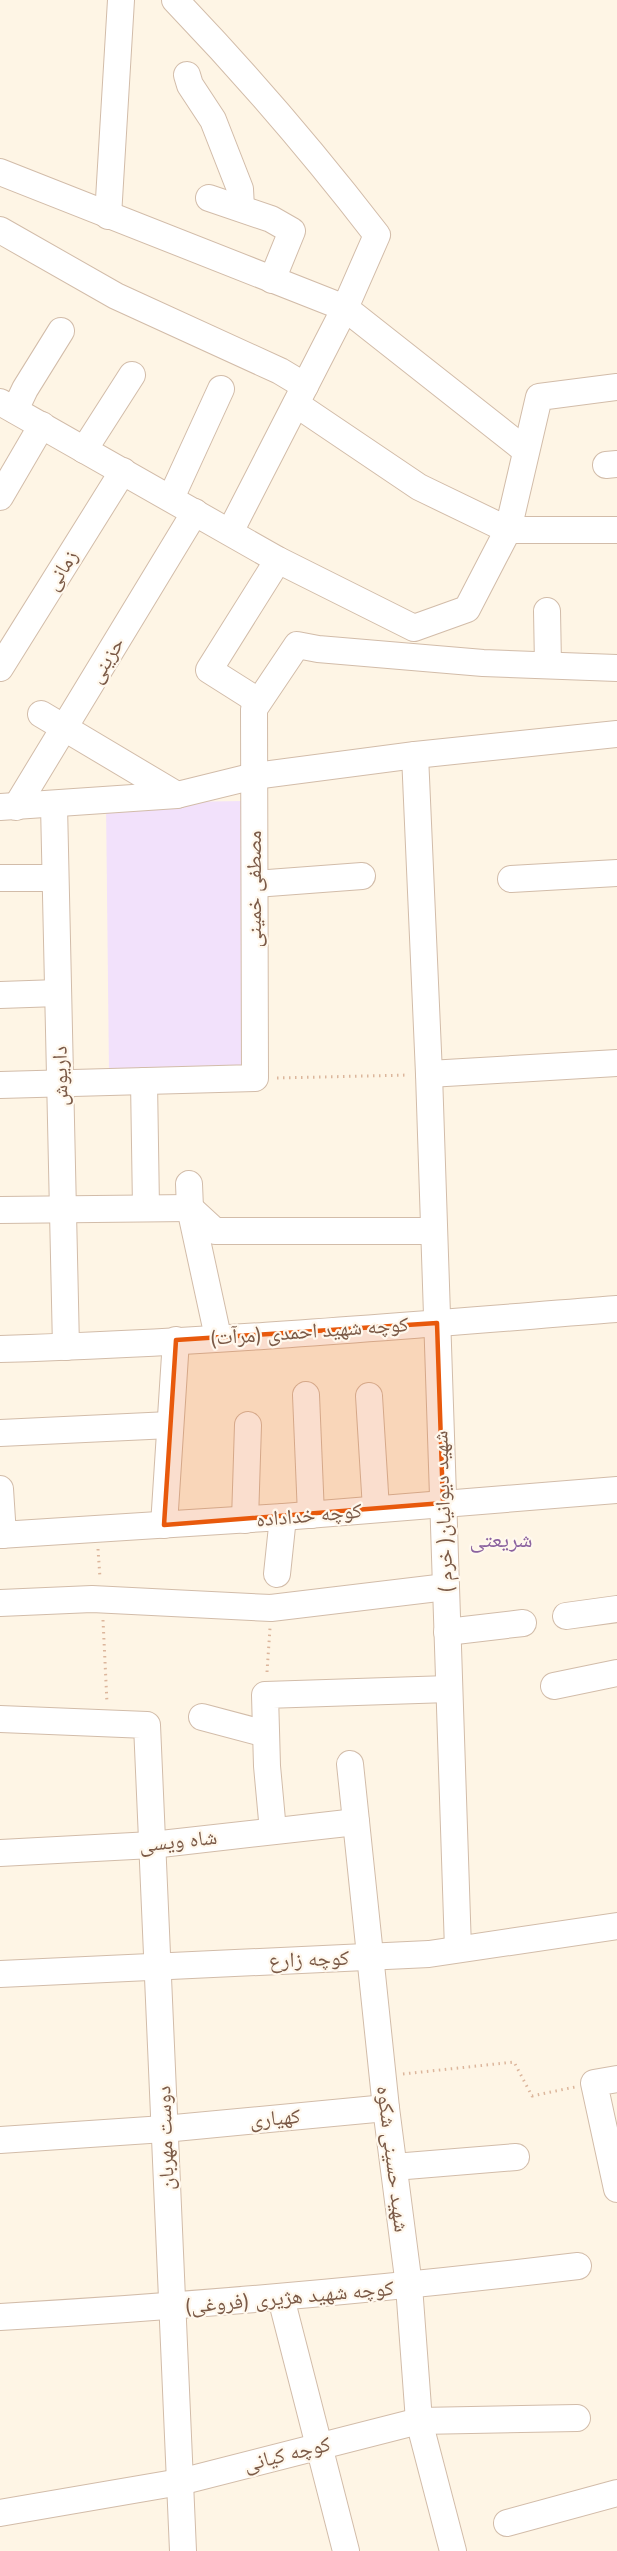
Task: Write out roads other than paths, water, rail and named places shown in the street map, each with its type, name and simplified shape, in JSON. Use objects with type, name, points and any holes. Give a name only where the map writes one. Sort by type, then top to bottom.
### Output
[{"type":"street","points":[[108,216],[121,0]]},
{"type":"street","points":[[175,0],[260,91],[325,168],[377,235],[345,308],[230,532]]},
{"type":"street","points":[[187,75],[190,85],[213,120],[240,189],[241,208]]},
{"type":"street","points":[[0,172],[345,308],[525,450]]},
{"type":"street","points":[[209,198],[272,219],[292,231],[272,280]]},
{"type":"street","points":[[0,230],[116,296],[280,371],[301,395],[420,487],[508,530],[617,530]]},
{"type":"street","points":[[61,331],[25,389],[8,406],[278,560],[414,628],[467,609],[508,530],[539,397],[617,387]]},
{"type":"street","points":[[84,450],[132,375]]},
{"type":"street","points":[[171,498],[221,389]]},
{"type":"street","points":[[0,497],[42,425]]},
{"type":"street","name":"زمانی","points":[[0,668],[123,471]]},
{"type":"street","name":"حزینی","points":[[8,807],[64,728],[195,512]]},
{"type":"street","points":[[278,560],[209,670],[258,700],[297,645],[318,649],[483,663],[617,668]]},
{"type":"street","points":[[548,611],[548,665]]},
{"type":"street","name":"مصطفی خمینی","points":[[144,1081],[255,1078],[254,709],[258,700]]},
{"type":"street","points":[[41,714],[177,795]]},
{"type":"street","points":[[8,807],[177,795],[254,776],[415,755],[617,734]]},
{"type":"street","name":"شهید دیوانیان( خرم )","points":[[415,755],[429,1074],[458,1950]]},
{"type":"street","name":"داریوش","points":[[54,805],[66,1347]]},
{"type":"street","points":[[511,879],[617,873]]},
{"type":"street","points":[[255,884],[362,876]]},
{"type":"street","points":[[0,878],[56,878]]},
{"type":"street","points":[[0,995],[58,993]]},
{"type":"street","points":[[429,1074],[617,1063]]},
{"type":"street","points":[[0,1085],[144,1081],[146,1208]]},
{"type":"street","points":[[189,1196],[215,1230],[434,1231]]},
{"type":"street","points":[[0,1210],[146,1208],[189,1196]]},
{"type":"street","points":[[189,1196],[218,1337]]},
{"type":"street","name":"کوچه شهید احمدی (مرآت)","points":[[0,1349],[176,1340],[617,1309]]},
{"type":"street","points":[[164,1525],[176,1340]]},
{"type":"street","points":[[306,1395],[311,1515]]},
{"type":"street","points":[[369,1396],[376,1509]]},
{"type":"street","points":[[0,1433],[170,1425]]},
{"type":"street","points":[[245,1520],[248,1425]]},
{"type":"street","points":[[0,1489],[2,1535]]},
{"type":"street","name":"کوچه خداداده","points":[[2,1535],[283,1518],[617,1490]]},
{"type":"street","points":[[277,1574],[283,1518]]},
{"type":"street","points":[[0,1603],[102,1599],[271,1608],[446,1587]]},
{"type":"street","points":[[566,1616],[617,1609]]},
{"type":"street","points":[[447,1632],[523,1623]]},
{"type":"street","points":[[554,1686],[617,1673]]},
{"type":"street","points":[[273,1831],[265,1695],[449,1689]]},
{"type":"street","points":[[202,1717],[266,1734]]},
{"type":"street","name":"دوست مهربان","points":[[0,1719],[147,1725],[183,2551]]},
{"type":"street","name":"شهید حسینی شکوه","points":[[350,1764],[386,2108],[409,2286],[419,2421],[453,2551]]},
{"type":"street","name":"شاه ویسی","points":[[0,1853],[152,1845],[356,1821]]},
{"type":"street","name":"کوچه زارع","points":[[0,1974],[429,1954],[617,1926]]},
{"type":"street","points":[[606,2081],[617,2189]]},
{"type":"street","name":"کهیاری","points":[[0,2140],[164,2129],[386,2108]]},
{"type":"street","points":[[394,2167],[516,2157]]},
{"type":"street","name":"کوچه شهید هژیری (فروغی)","points":[[0,2317],[281,2298],[578,2266]]},
{"type":"street","points":[[281,2298],[346,2551]]},
{"type":"street","name":"کوچه کیانی","points":[[0,2513],[180,2482],[419,2421],[577,2418]]},
{"type":"street","points":[[507,2523],[617,2493]]},
{"type":"district","name":"شریعتی","points":[[501,1540]]}]
